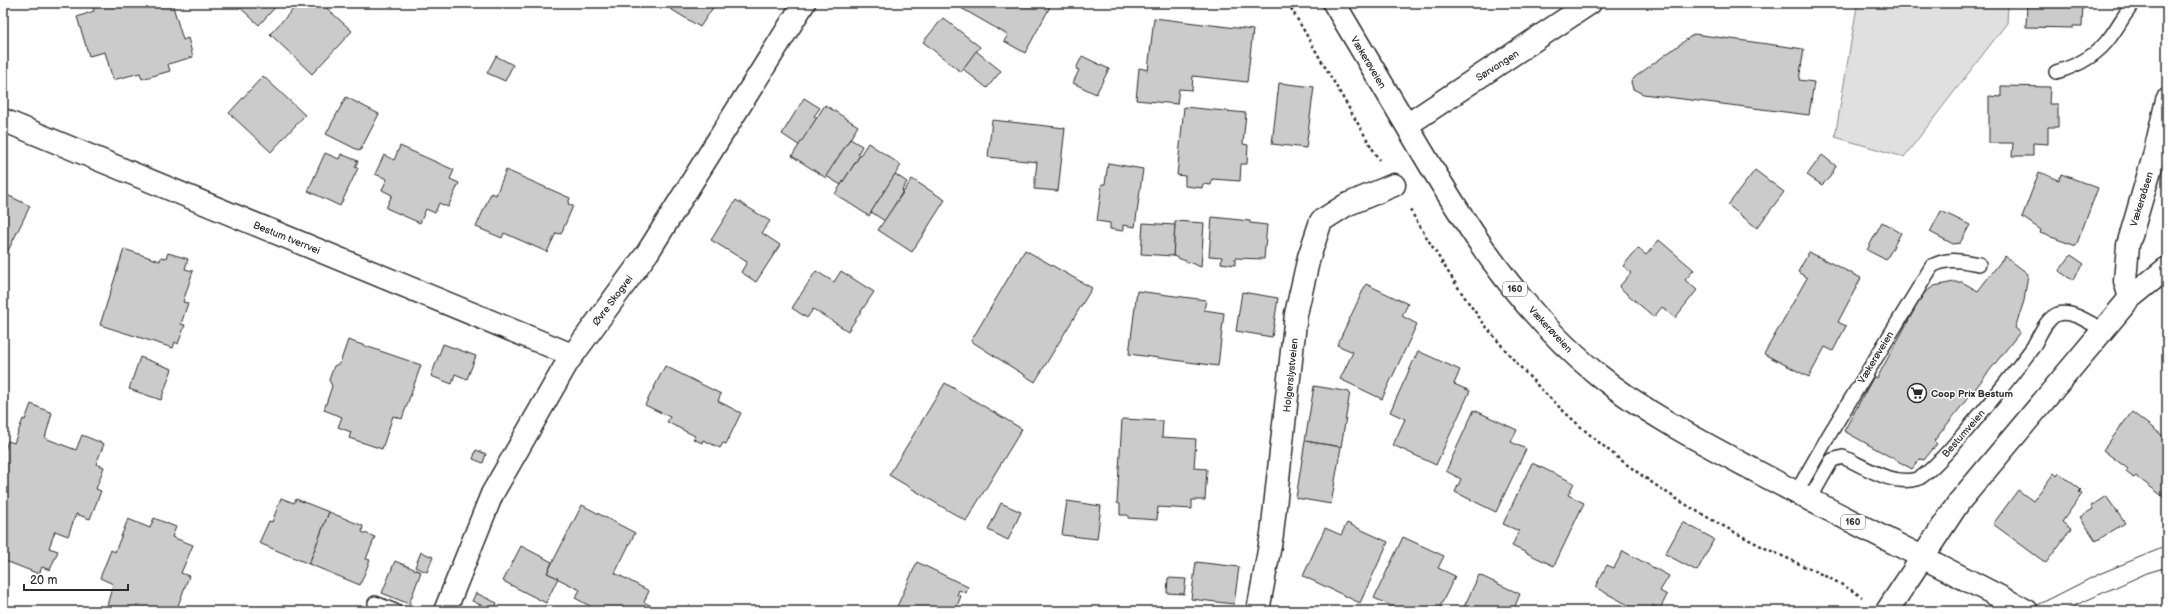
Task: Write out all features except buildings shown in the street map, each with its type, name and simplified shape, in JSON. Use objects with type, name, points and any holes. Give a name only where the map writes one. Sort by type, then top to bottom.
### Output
[{"type":"street","name":"Øvre Skogvei","points":[[445,611],[492,494],[572,355],[648,252],[804,3]]},
{"type":"street","name":"Vækerøveien","points":[[1334,3],[1407,125],[1436,177],[1498,269],[1540,318],[1577,356],[1615,387],[1652,412],[1712,448],[2027,611]]},
{"type":"street","name":"Sørvangen","points":[[1407,125],[1587,4]]},
{"type":"street","name":"Vækerøåsen","points":[[2130,298],[2125,281],[2128,245],[2154,156],[2167,100]]},
{"type":"street","name":"Bestum tverrvei","points":[[3,120],[572,355]]},
{"type":"street","name":"Holgerslystveien","points":[[1258,611],[1272,534],[1296,314],[1309,257],[1321,221],[1346,205],[1394,185]]},
{"type":"street","points":[[1887,611],[1959,502],[2130,298],[2167,268]]},
{"type":"lane","points":[[2056,72],[2072,68],[2091,57],[2110,38],[2134,3]]},
{"type":"lane","name":"Vækerøveien","points":[[1803,496],[1829,435],[1932,266],[1941,261],[1954,259],[1979,264]]},
{"type":"lane","name":"Bestumveien","points":[[1803,496],[1832,460],[1836,458],[1843,457],[1890,479],[1918,479],[1931,470],[1983,410],[2032,347],[2052,317],[2058,314],[2070,314],[2103,330]]},
{"type":"lane","points":[[375,603],[395,611]]},
{"type":"shaded area","points":[[1849,3],[2008,3],[2007,23],[1904,157],[1835,137],[1857,6]]},
{"type":"tram line","points":[[2026,611],[2099,574],[2167,546]]},
{"type":"tram line","points":[[2063,611],[2147,573],[2167,567]]},
{"type":"place","name":"Coop Prix Bestum","points":[[1917,393]]}]
